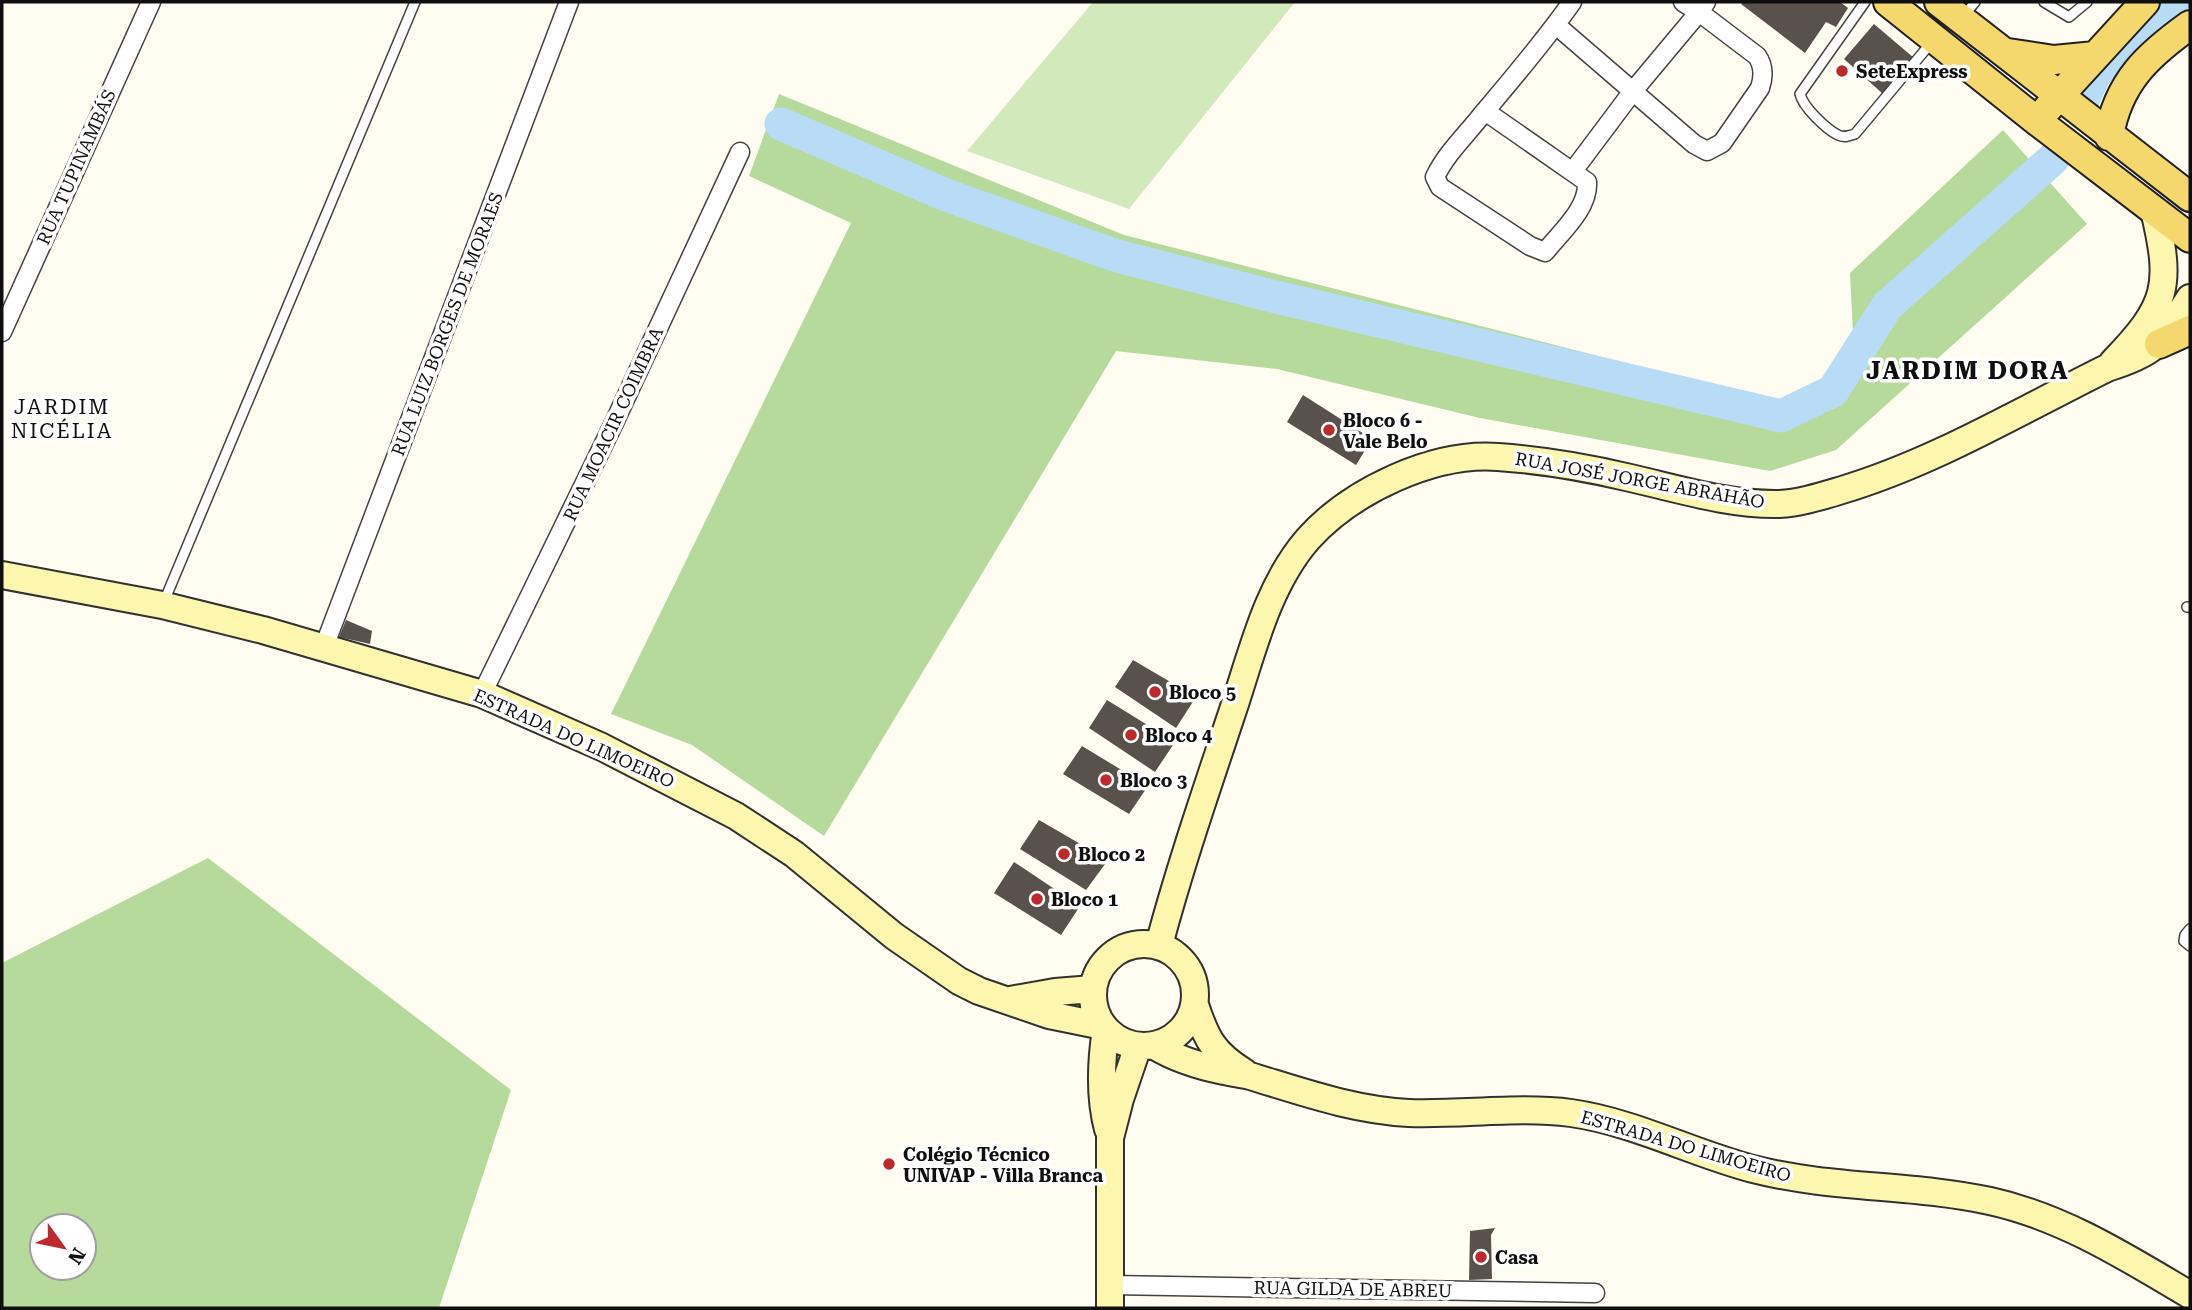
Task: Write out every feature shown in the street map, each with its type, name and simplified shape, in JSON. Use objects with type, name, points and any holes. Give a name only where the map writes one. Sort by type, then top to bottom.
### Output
[{"type":"main road","points":[[1888,2],[2190,239]]},
{"type":"main road","points":[[1939,2],[1968,10],[2004,52],[2190,197]]},
{"type":"main road","points":[[2037,121],[2145,2]]},
{"type":"main road","points":[[2109,136],[2116,105],[2124,88],[2152,54],[2190,25]]},
{"type":"main road","points":[[2004,52],[2054,60],[2095,56]]},
{"type":"main road","name":"RUA JOSÉ JORGE ABRAHÃO","points":[[2107,368],[2144,329],[2161,296],[2163,248],[2154,210]]},
{"type":"main road","name":"RUA JOSÉ JORGE ABRAHÃO","points":[[1159,945],[1205,795],[1259,631],[1274,595],[1291,562],[1307,540],[1368,492],[1421,466],[1451,460],[1497,457],[1576,467],[1720,498],[1780,504],[1803,500],[1909,467],[2107,368],[2133,360],[2159,344],[2190,298]]},
{"type":"main road","points":[[2159,344],[2190,330]]},
{"type":"main road","name":"ESTRADA DO LIMOEIRO","points":[[2,575],[162,605],[324,647],[482,694],[611,751],[770,836],[922,957],[979,991],[1049,1014],[1105,1028]]},
{"type":"main road","points":[[1129,945],[1159,945],[1181,958],[1188,968],[1193,980],[1195,1005],[1180,1032],[1167,1041],[1145,1046],[1121,1041],[1105,1028],[1097,1015],[1093,989],[1097,975],[1105,962],[1129,945]]},
{"type":"main road","name":"ESTRADA DO LIMOEIRO","points":[[1010,1000],[1093,989]]},
{"type":"main road","name":"ESTRADA DO LIMOEIRO","points":[[1195,1005],[1211,1044],[1227,1062],[1248,1075]]},
{"type":"main road","points":[[1105,1028],[1102,1103],[1110,1138],[1111,1297]]},
{"type":"main road","name":"ESTRADA DO LIMOEIRO","points":[[1145,1046],[1222,1071],[1248,1075],[1328,1100],[1408,1113],[1569,1113],[1595,1117],[1771,1173],[1992,1202],[2026,1211],[2079,1232],[2190,1295]]},
{"type":"main road","points":[[1110,1138],[1120,1099],[1145,1046]]},
{"type":"street","name":"RUA TUPINAMBÁS","points":[[2,331],[150,2]]},
{"type":"street","name":"RUA LUIZ BORGES DE MORAES","points":[[324,647],[569,2]]},
{"type":"street","points":[[1485,111],[1587,181],[1588,193],[1578,211],[1545,252],[1530,246],[1440,187],[1435,177],[1441,165],[1572,2]]},
{"type":"street","points":[[1556,25],[1694,144],[1707,151],[1722,143],[1760,88],[1763,78],[1762,63],[1758,56],[1703,7],[1683,2]]},
{"type":"street","points":[[1573,171],[1633,91],[1703,7]]},
{"type":"street","name":"RUA MOACIR COIMBRA","points":[[482,694],[614,423],[740,152]]},
{"type":"street","name":"RUA GILDA DE ABREU","points":[[1111,1297],[1595,1293]]},
{"type":"lane","points":[[162,605],[415,2]]},
{"type":"lane","points":[[1865,2],[1800,94],[1807,109],[1838,135],[1845,137],[1855,134],[1935,38]]},
{"type":"lane","points":[[2044,2],[2070,17],[2087,2]]},
{"type":"lane","points":[[2190,929],[2184,940],[2190,946]]},
{"type":"green space","points":[[1093,2],[1295,2],[1129,209],[967,151]]},
{"type":"green space","points":[[779,94],[1124,235],[1802,408],[1834,409],[1855,373],[1850,273],[2003,130],[2087,224],[1836,450],[1770,471],[1480,418],[1277,369],[1116,351],[824,836],[692,745],[611,714],[851,223],[749,176]]},
{"type":"green space","points":[[208,858],[511,1090],[439,1308],[2,1308],[2,963]]},
{"type":"building","points":[[1840,2],[1848,8],[1836,27],[1826,22],[1805,53],[1741,4]]},
{"type":"building","points":[[1874,24],[1914,58],[1883,94],[1844,59]]},
{"type":"building","name":"Bloco 6 - Vale Belo","points":[[1303,395],[1372,439],[1356,465],[1287,422]]},
{"type":"building","points":[[346,620],[372,631],[370,644],[339,637]]},
{"type":"building","name":"Bloco 5","points":[[1133,660],[1196,697],[1176,728],[1115,687]]},
{"type":"building","name":"Bloco 4","points":[[1107,700],[1175,742],[1155,772],[1089,728]]},
{"type":"building","name":"Bloco 3","points":[[1082,746],[1148,786],[1129,814],[1063,774]]},
{"type":"building","name":"Bloco 2","points":[[1039,820],[1108,860],[1086,890],[1020,849]]},
{"type":"building","name":"Bloco 1","points":[[1014,862],[1080,906],[1061,935],[994,893]]},
{"type":"building","name":"Casa","points":[[1495,1228],[1491,1235],[1492,1279],[1469,1280],[1470,1231]]},
{"type":"waterway","points":[[2083,100],[2095,74],[2173,2]]},
{"type":"waterway","points":[[781,124],[946,195],[1114,255],[1268,295],[1781,416],[1833,391],[1887,306],[2053,159]]},
{"type":"place","name":"SeteExpress","points":[[1842,71]]},
{"type":"place","name":"Bloco 6 - Vale Belo","points":[[1329,430]]},
{"type":"place","name":"Bloco 5","points":[[1155,692]]},
{"type":"place","name":"Bloco 4","points":[[1131,735]]},
{"type":"place","name":"Bloco 3","points":[[1106,780]]},
{"type":"place","name":"Bloco 2","points":[[1064,854]]},
{"type":"place","name":"Bloco 1","points":[[1037,899]]},
{"type":"place","name":"Colégio Técnico UNIVAP - Villa Branca","points":[[889,1164]]},
{"type":"place","name":"Casa","points":[[1481,1257]]},
{"type":"district","name":"JARDIM DORA","points":[[1968,371]]},
{"type":"district","name":"JARDIM NICÉLIA","points":[[62,419]]}]
